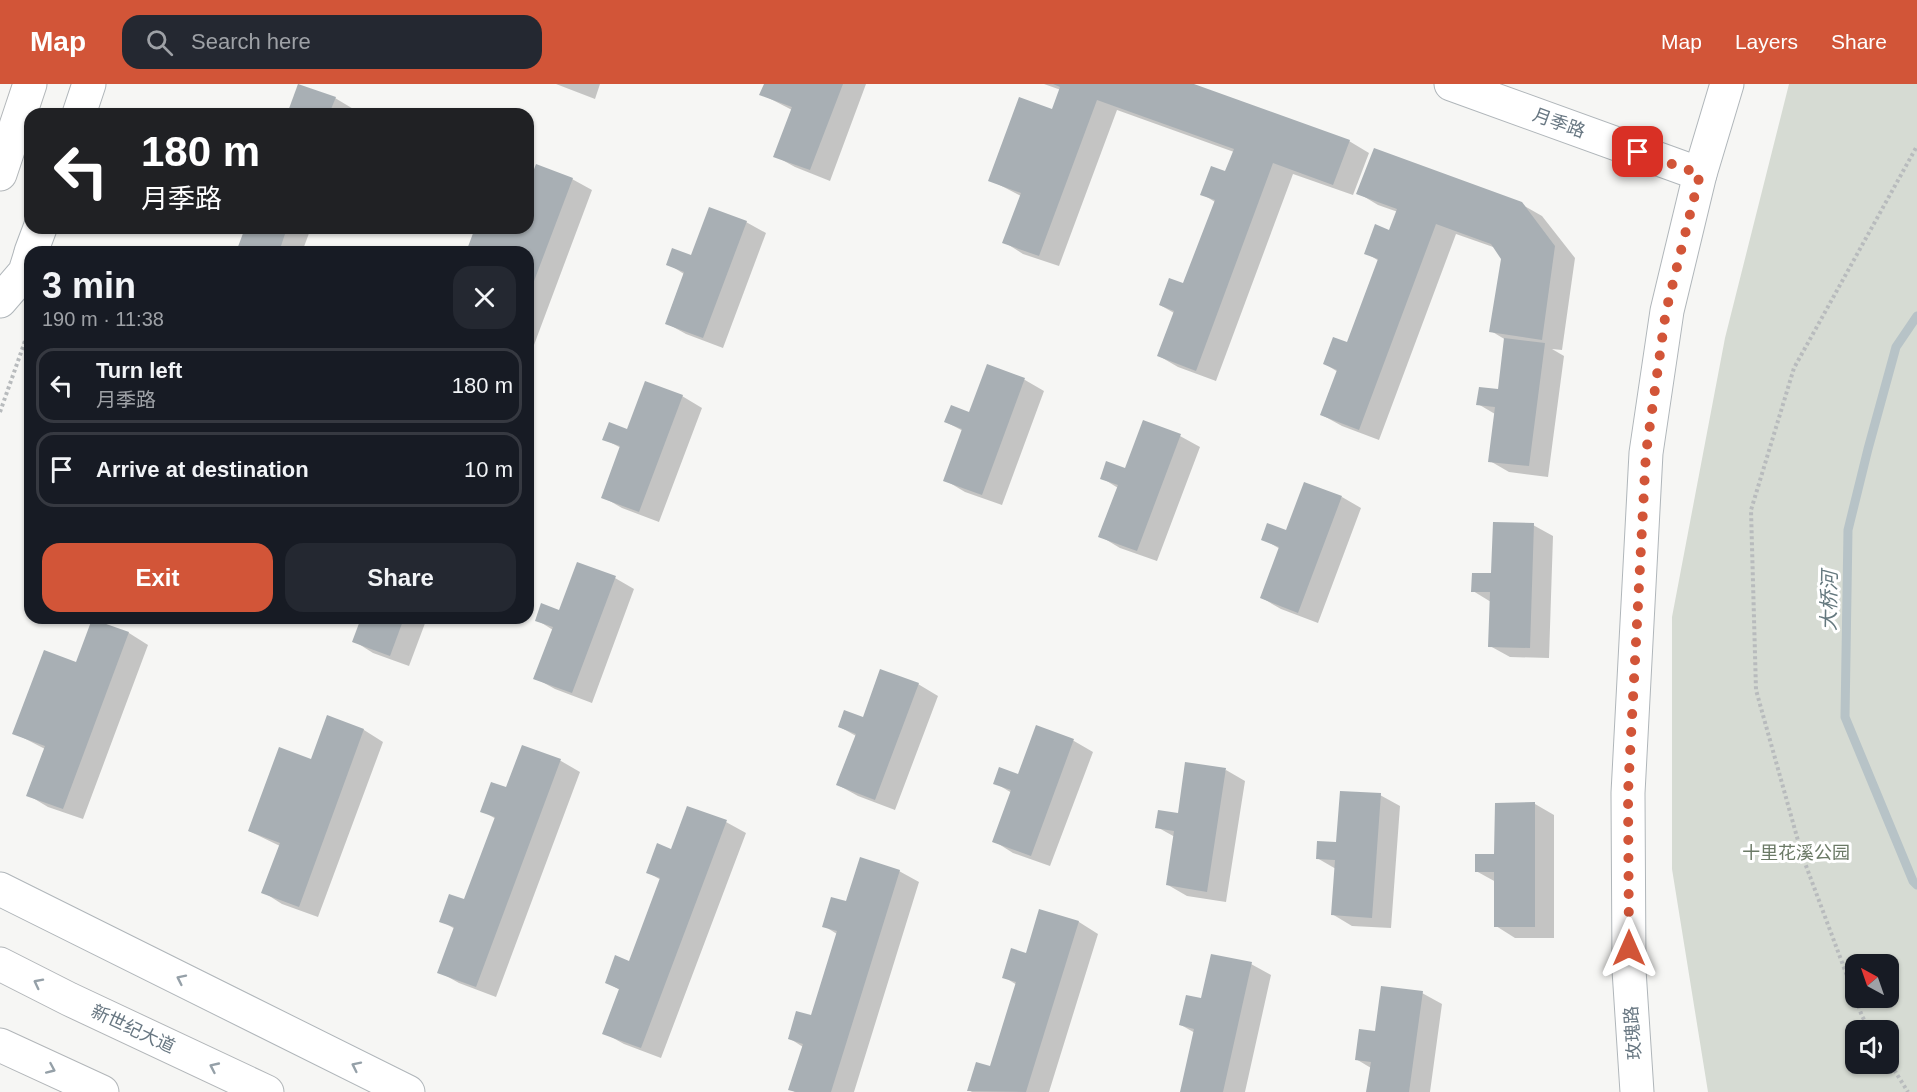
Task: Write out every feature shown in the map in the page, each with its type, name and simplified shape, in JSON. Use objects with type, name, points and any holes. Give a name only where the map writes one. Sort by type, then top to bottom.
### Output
[{"type":"street","points":[[0,174],[30,84]]},
{"type":"street","points":[[81,108],[89,84]]},
{"type":"street","name":"月季路","points":[[1451,84],[1700,174]]},
{"type":"street","name":"玫瑰路","points":[[1637,1092],[1629,970],[1628,793],[1646,453],[1666,311],[1700,174],[1726,84]]},
{"type":"street","points":[[0,301],[24,273]]},
{"type":"street","points":[[0,889],[408,1092]]},
{"type":"street","name":"新世纪大道","points":[[0,964],[267,1092]]},
{"type":"street","points":[[0,1046],[102,1092]]},
{"type":"path","points":[[1864,1020],[1802,855],[1756,690],[1751,510],[1794,368],[1917,146]]},
{"type":"path","points":[[0,412],[24,344]]},
{"type":"path","points":[[1897,1074],[1908,1092]]},
{"type":"green space","name":"十里花溪公园","points":[[1789,84],[1917,84],[1917,1092],[1708,1092],[1672,869],[1672,617],[1725,338]]},
{"type":"building","points":[[298,84],[336,97],[331,108],[289,108]]},
{"type":"building","points":[[764,84],[843,84],[810,170],[773,157],[792,107],[759,95]]},
{"type":"building","points":[[1053,84],[1194,84],[1350,140],[1333,185],[1273,163],[1196,371],[1157,356],[1174,311],[1159,305],[1169,278],[1183,283],[1215,200],[1200,195],[1211,166],[1225,171],[1234,149],[1097,100],[1039,256],[1002,243],[1021,193],[988,181],[1019,97],[1052,109],[1060,87]]},
{"type":"building","points":[[1374,148],[1522,202],[1555,246],[1542,340],[1489,332],[1501,259],[1491,244],[1436,224],[1359,430],[1320,415],[1337,370],[1323,364],[1333,337],[1347,342],[1378,259],[1364,254],[1375,224],[1389,230],[1397,209],[1356,194]]},
{"type":"building","points":[[536,164],[573,178],[534,281],[534,246],[468,246],[473,234],[534,234],[534,169]]},
{"type":"building","points":[[709,207],[747,221],[703,338],[665,324],[684,272],[666,265],[672,248],[691,255]]},
{"type":"building","points":[[243,234],[285,234],[281,246],[238,246]]},
{"type":"building","points":[[1504,338],[1545,343],[1529,466],[1488,462],[1495,407],[1476,405],[1479,387],[1498,389]]},
{"type":"building","points":[[987,364],[1025,378],[982,495],[943,481],[962,429],[944,422],[951,405],[969,412]]},
{"type":"building","points":[[645,381],[683,395],[639,512],[601,498],[620,446],[602,440],[609,422],[627,429]]},
{"type":"building","points":[[1143,420],[1181,434],[1137,551],[1098,537],[1118,485],[1100,479],[1106,461],[1125,468]]},
{"type":"building","points":[[1304,482],[1342,496],[1298,613],[1260,598],[1279,547],[1261,540],[1267,523],[1286,530]]},
{"type":"building","points":[[1493,522],[1534,523],[1530,648],[1488,647],[1490,592],[1471,592],[1472,573],[1491,573]]},
{"type":"building","points":[[577,562],[616,576],[572,693],[533,679],[553,627],[535,621],[541,603],[559,610]]},
{"type":"building","points":[[90,624],[106,624],[129,632],[63,809],[26,796],[45,746],[12,734],[44,650],[76,662]]},
{"type":"building","points":[[359,624],[402,624],[390,656],[352,642]]},
{"type":"building","points":[[880,669],[919,683],[875,800],[836,785],[856,734],[838,727],[844,710],[863,717]]},
{"type":"building","points":[[327,715],[364,729],[299,907],[261,893],[280,843],[248,831],[279,747],[311,759]]},
{"type":"building","points":[[1036,725],[1074,739],[1031,856],[992,842],[1011,790],[993,784],[999,767],[1018,774]]},
{"type":"building","points":[[522,745],[561,759],[476,987],[437,973],[454,927],[439,922],[449,894],[464,899],[495,817],[480,812],[491,782],[506,787]]},
{"type":"building","points":[[1185,762],[1226,768],[1207,892],[1166,885],[1174,831],[1155,828],[1158,810],[1178,813]]},
{"type":"building","points":[[1340,791],[1381,793],[1372,918],[1331,915],[1335,860],[1316,859],[1317,841],[1336,842]]},
{"type":"building","points":[[1535,802],[1535,927],[1494,927],[1494,872],[1475,872],[1475,854],[1494,854],[1495,803]]},
{"type":"building","points":[[687,806],[727,820],[641,1048],[602,1034],[619,989],[605,983],[615,955],[629,961],[660,878],[646,873],[657,843],[671,849]]},
{"type":"building","points":[[860,857],[900,870],[831,1092],[788,1090],[803,1044],[788,1039],[796,1011],[811,1015],[837,931],[822,927],[831,897],[846,901]]},
{"type":"building","points":[[1039,909],[1079,921],[1026,1092],[967,1091],[976,1062],[990,1066],[1016,982],[1002,978],[1011,948],[1026,953]]},
{"type":"building","points":[[1211,954],[1252,962],[1223,1092],[1180,1092],[1194,1029],[1179,1025],[1186,995],[1201,998]]},
{"type":"building","points":[[1381,986],[1423,991],[1409,1092],[1366,1092],[1371,1062],[1355,1060],[1359,1029],[1375,1031]]},
{"type":"waterway","name":"大桥河","points":[[1917,316],[1896,347],[1848,530],[1845,717],[1913,881],[1917,885]]},
{"type":"route","points":[[1629,948],[1628,793],[1646,453],[1666,311],[1700,174],[1638,152]]}]
